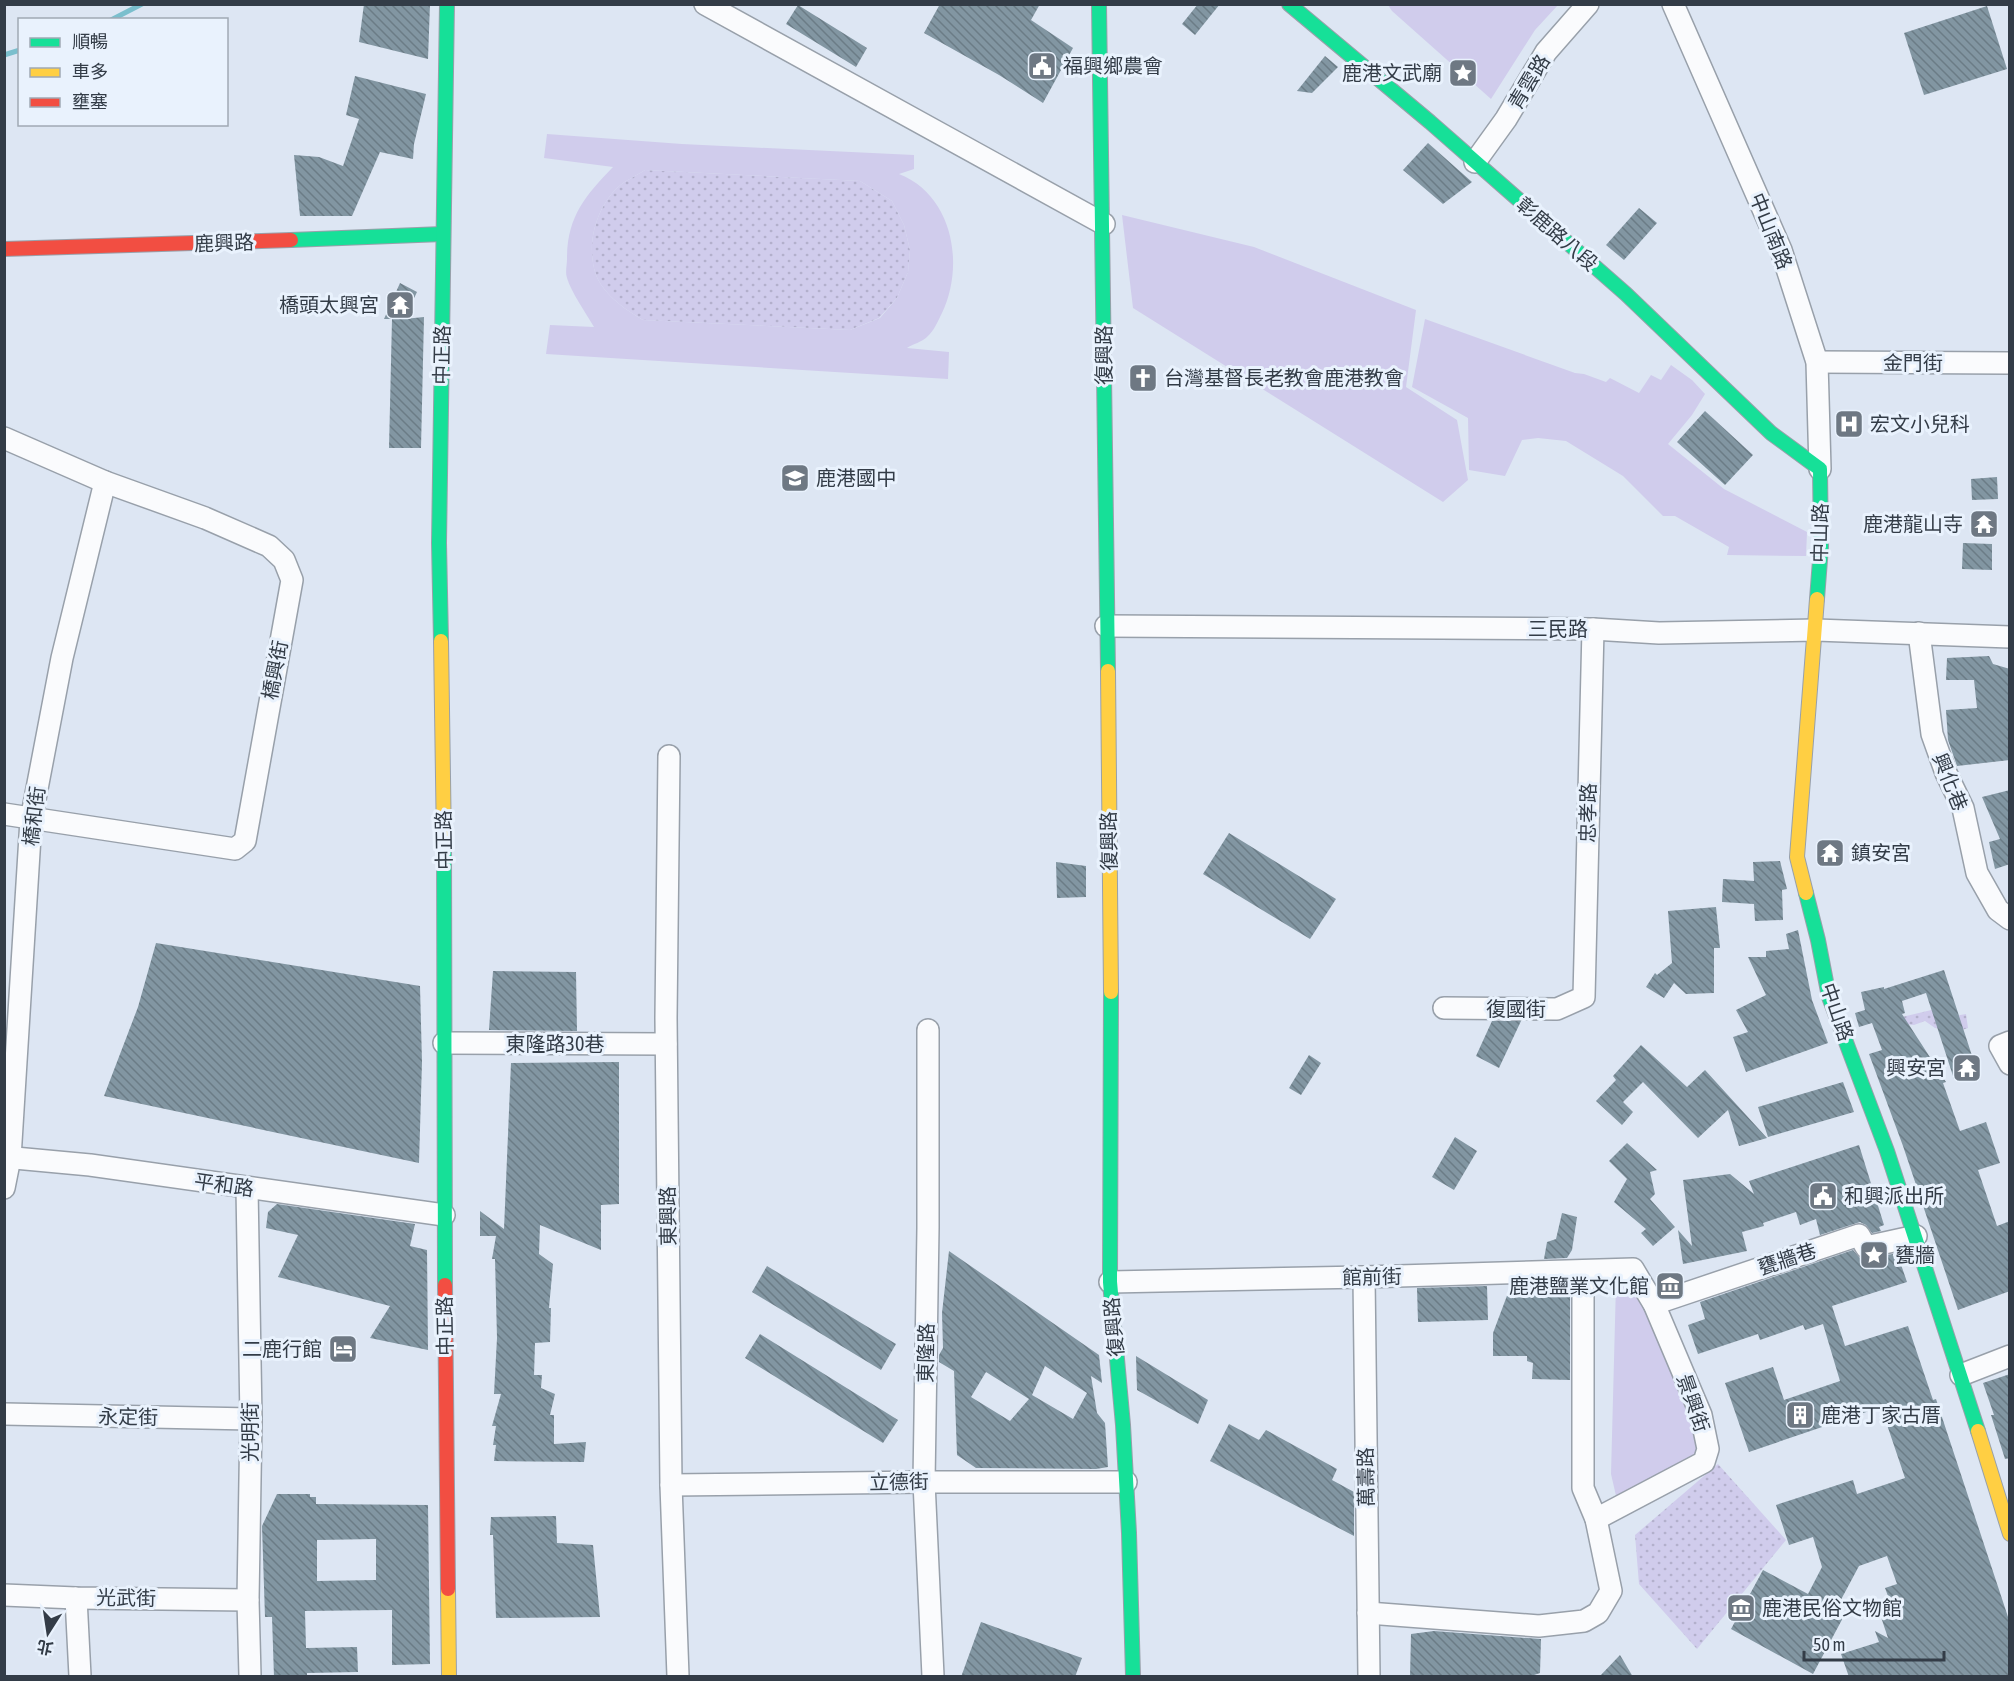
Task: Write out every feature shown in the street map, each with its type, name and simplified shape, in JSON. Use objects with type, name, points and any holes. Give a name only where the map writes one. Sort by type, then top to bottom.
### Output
[{"type":"street","name":"中正路","points":[[447,4],[439,543],[445,880],[444,1215],[449,1677]]},
{"type":"street","points":[[705,4],[1104,224]]},
{"type":"street","name":"復興路","points":[[1100,4],[1111,937],[1110,1281],[1126,1482],[1133,1677]]},
{"type":"street","name":"彰鹿路八段","points":[[1289,4],[1430,122],[1626,294],[1771,433],[1820,469]]},
{"type":"street","name":"青雲路","points":[[1475,162],[1506,119],[1546,52],[1588,4]]},
{"type":"street","name":"中山南路","points":[[1673,4],[1781,250],[1817,362],[1820,469]]},
{"type":"street","name":"鹿興路","points":[[4,249],[443,234]]},
{"type":"street","name":"金門街","points":[[1817,362],[2010,363]]},
{"type":"street","name":"橋興街","points":[[4,438],[105,482],[205,518],[269,546],[284,560],[292,580],[245,841],[235,849],[31,820],[4,814]]},
{"type":"street","name":"中山路","points":[[1820,469],[1821,547],[1797,857],[1818,940],[1829,998],[1887,1151],[1916,1236],[2010,1534]]},
{"type":"street","name":"橋和街","points":[[4,1188],[8,1101],[31,820],[62,658],[105,482]]},
{"type":"street","name":"三民路","points":[[1106,627],[1593,629],[1659,633],[1816,630],[2010,637]]},
{"type":"street","name":"忠孝路","points":[[1584,997],[1593,629]]},
{"type":"street","name":"興化巷","points":[[1919,633],[1932,734],[1946,773],[1963,808],[1977,873],[1998,910],[2010,919]]},
{"type":"street","name":"東興路","points":[[669,756],[666,1044],[671,1485],[678,1677]]},
{"type":"street","name":"復國街","points":[[1444,1008],[1557,1009],[1584,997]]},
{"type":"street","name":"東隆路","points":[[928,1030],[924,1482],[933,1677]]},
{"type":"street","name":"東隆路30巷","points":[[444,1043],[666,1044]]},
{"type":"street","name":"平和路","points":[[7,1157],[90,1165],[444,1215]]},
{"type":"street","name":"光明街","points":[[247,1188],[251,1419],[248,1600],[250,1677]]},
{"type":"street","name":"甕牆巷","points":[[1654,1304],[1859,1235],[1866,1247],[1916,1236]]},
{"type":"street","name":"館前街","points":[[1110,1281],[1364,1277],[1633,1269]]},
{"type":"street","name":"景興街","points":[[1596,1519],[1704,1462],[1708,1449],[1701,1415],[1654,1304],[1633,1269]]},
{"type":"street","points":[[1368,1613],[1539,1626],[1584,1621],[1598,1613],[1611,1591],[1596,1519],[1583,1488],[1583,1270]]},
{"type":"street","name":"萬壽路","points":[[1364,1277],[1370,1677]]},
{"type":"street","points":[[1961,1375],[2010,1356]]},
{"type":"street","name":"永定街","points":[[4,1414],[251,1419]]},
{"type":"street","name":"立德街","points":[[671,1485],[1126,1482]]},
{"type":"street","name":"光武街","points":[[4,1595],[248,1600]]},
{"type":"street","points":[[76,1598],[80,1677]]},
{"type":"shaded area","points":[[1388,5],[1558,5],[1535,30],[1491,99]]},
{"type":"shaded area","points":[[547,134],[682,144],[914,155],[914,169],[899,174],[917,184],[932,198],[942,215],[953,253],[953,274],[949,294],[934,329],[925,339],[907,348],[949,352],[948,379],[546,354],[550,325],[594,327],[567,278],[568,244],[574,219],[580,208],[613,167],[544,158]],"holes":[[[645,170],[860,181],[892,201],[904,225],[910,250],[908,272],[897,298],[880,318],[850,330],[643,320],[610,295],[596,275],[592,241],[603,207],[620,185]]]},
{"type":"shaded area","points":[[645,170],[860,181],[892,201],[904,225],[910,250],[908,272],[897,298],[879,318],[850,330],[643,320],[623,307],[604,289],[593,264],[592,241],[598,218],[609,197],[620,185]]},
{"type":"shaded area","points":[[1122,215],[1254,247],[1416,310],[1406,387],[1457,420],[1468,480],[1443,502],[1133,308]]},
{"type":"shaded area","points":[[1425,319],[1575,373],[1606,382],[1610,378],[1639,393],[1651,375],[1661,380],[1671,365],[1692,380],[1705,394],[1692,415],[1668,444],[1724,489],[1807,532],[1806,556],[1727,555],[1729,547],[1675,516],[1663,516],[1623,476],[1566,441],[1538,438],[1522,440],[1505,476],[1469,470],[1468,418],[1412,387]]},
{"type":"shaded area","points":[[1944,1007],[1949,1017],[1966,1014],[1968,1028],[1943,1036],[1941,1029],[1925,1021],[1914,1025],[1903,1024],[1902,1017]]},
{"type":"shaded area","points":[[1616,1284],[1636,1284],[1706,1450],[1617,1500],[1611,1474]]},
{"type":"shaded area","points":[[1718,1464],[1786,1540],[1697,1649],[1639,1584],[1635,1535]]},
{"type":"building","points":[[364,4],[430,4],[428,59],[359,42]]},
{"type":"building","points":[[940,4],[1040,4],[1031,20],[1073,48],[1043,103],[999,75],[924,33]]},
{"type":"building","points":[[1198,4],[1220,4],[1195,35],[1182,24]]},
{"type":"building","points":[[798,5],[867,48],[856,67],[786,24]]},
{"type":"building","points":[[1987,6],[2007,69],[1924,95],[1904,33]]},
{"type":"building","points":[[1325,56],[1338,67],[1312,93],[1297,91]]},
{"type":"building","points":[[355,76],[426,94],[414,144],[413,159],[380,152],[352,216],[300,216],[294,155],[319,157],[343,166],[359,119],[346,115]]},
{"type":"building","points":[[1428,143],[1472,182],[1443,204],[1403,170]]},
{"type":"building","points":[[1639,208],[1657,223],[1624,260],[1606,245]]},
{"type":"building","points":[[400,283],[417,292],[404,319],[424,317],[421,448],[389,448],[392,319],[384,319]]},
{"type":"building","points":[[1705,411],[1753,455],[1725,485],[1677,442]]},
{"type":"building","points":[[1997,477],[1998,499],[1972,500],[1971,479]]},
{"type":"building","points":[[1963,543],[1992,544],[1992,570],[1962,569]]},
{"type":"building","points":[[1989,656],[1993,664],[2010,669],[2010,760],[1957,766],[1948,740],[1946,710],[1977,708],[1974,680],[1946,680],[1947,658]]},
{"type":"building","points":[[2010,790],[2010,864],[1995,869],[1989,842],[2000,839],[1982,797]]},
{"type":"building","points":[[1229,833],[1336,899],[1310,939],[1203,874]]},
{"type":"building","points":[[1780,861],[1787,889],[1782,890],[1783,920],[1755,921],[1754,904],[1722,902],[1723,879],[1754,881],[1753,862]]},
{"type":"building","points":[[1056,862],[1086,866],[1086,897],[1057,898]]},
{"type":"building","points":[[1716,907],[1720,948],[1714,948],[1714,993],[1686,994],[1674,983],[1664,998],[1646,987],[1655,973],[1657,975],[1672,963],[1668,911]]},
{"type":"building","points":[[1798,930],[1812,1000],[1828,1043],[1746,1072],[1733,1037],[1748,1032],[1736,1010],[1766,995],[1748,957],[1766,957],[1766,951],[1789,949],[1786,934]]},
{"type":"building","points":[[156,943],[420,986],[422,1062],[419,1163],[104,1096],[138,1007]]},
{"type":"building","points":[[1944,970],[1977,1071],[1954,1079],[1926,993],[1902,1001],[1905,1013],[1902,1014],[1946,1082],[1943,1083],[1960,1131],[1986,1122],[2000,1163],[1978,1170],[1997,1226],[2010,1221],[2010,1291],[1958,1310],[1903,1146],[1869,1054],[1882,1050],[1872,1023],[1859,1027],[1855,1013],[1865,1010],[1861,992],[1884,987],[1884,989]]},
{"type":"building","points":[[493,971],[576,972],[577,1031],[489,1030]]},
{"type":"building","points":[[1492,1021],[1521,1021],[1499,1068],[1476,1056]]},
{"type":"building","points":[[1641,1045],[1687,1087],[1705,1070],[1767,1138],[1739,1146],[1728,1110],[1698,1138],[1643,1082],[1623,1102],[1633,1112],[1622,1125],[1596,1101],[1616,1080],[1613,1076]]},
{"type":"building","points":[[1309,1055],[1321,1063],[1301,1095],[1289,1088]]},
{"type":"building","points":[[619,1062],[619,1204],[601,1205],[601,1250],[540,1225],[539,1254],[553,1264],[549,1308],[551,1308],[550,1342],[535,1343],[534,1375],[542,1375],[541,1388],[555,1394],[550,1415],[554,1415],[554,1444],[586,1442],[584,1462],[494,1461],[496,1445],[493,1445],[496,1426],[492,1426],[501,1394],[494,1394],[497,1338],[495,1259],[492,1259],[496,1236],[480,1236],[480,1211],[504,1229],[511,1063]]},
{"type":"building","points":[[1843,1082],[1854,1112],[1768,1137],[1758,1107]]},
{"type":"building","points":[[1455,1137],[1477,1151],[1454,1190],[1432,1177]]},
{"type":"building","points":[[1627,1143],[1657,1170],[1650,1172],[1655,1194],[1650,1199],[1675,1227],[1653,1246],[1641,1233],[1646,1229],[1614,1202],[1627,1179],[1609,1161]]},
{"type":"building","points":[[1859,1145],[1884,1225],[1879,1227],[1881,1231],[1872,1233],[1866,1225],[1860,1222],[1820,1235],[1816,1219],[1800,1225],[1796,1212],[1763,1223],[1764,1226],[1742,1232],[1747,1251],[1683,1264],[1678,1230],[1692,1246],[1683,1180],[1730,1174],[1754,1194],[1749,1181]]},
{"type":"building","points":[[277,1204],[415,1224],[410,1246],[427,1250],[428,1350],[370,1338],[390,1306],[278,1277],[298,1235],[266,1228],[268,1212]]},
{"type":"building","points":[[1562,1213],[1577,1217],[1572,1250],[1567,1258],[1544,1259],[1547,1242],[1556,1239]]},
{"type":"building","points":[[1853,1250],[1860,1258],[1868,1259],[1897,1253],[1907,1282],[1832,1306],[1845,1346],[1908,1326],[1933,1400],[1936,1399],[2010,1623],[2010,1677],[1849,1677],[1841,1654],[1879,1642],[1875,1631],[1888,1638],[1878,1608],[1891,1604],[1885,1588],[1897,1584],[1887,1556],[1859,1566],[1836,1609],[1845,1614],[1813,1674],[1731,1629],[1763,1570],[1808,1594],[1822,1567],[1813,1537],[1789,1545],[1776,1505],[1853,1480],[1857,1494],[1905,1478],[1881,1407],[1749,1452],[1725,1383],[1773,1367],[1784,1400],[1840,1381],[1823,1324],[1805,1330],[1803,1325],[1760,1340],[1758,1334],[1698,1354],[1688,1325],[1705,1319],[1700,1302]]},
{"type":"building","points":[[949,1251],[1099,1355],[1102,1383],[1091,1376],[1097,1413],[1105,1423],[1108,1467],[1096,1469],[976,1468],[957,1455],[954,1371],[939,1362],[939,1355],[943,1348],[942,1313]],"holes":[[[1045,1366],[1087,1393],[1073,1419],[1032,1395]],[[986,1372],[1029,1399],[1010,1421],[971,1397]]]},
{"type":"building","points":[[767,1266],[896,1344],[881,1370],[752,1292]]},
{"type":"building","points":[[1570,1284],[1570,1380],[1532,1379],[1533,1363],[1527,1361],[1527,1356],[1493,1356],[1493,1333],[1511,1285]]},
{"type":"building","points":[[1487,1286],[1488,1320],[1418,1322],[1417,1288]]},
{"type":"building","points":[[760,1334],[898,1420],[883,1443],[745,1358]]},
{"type":"building","points":[[1136,1356],[1208,1400],[1198,1424],[1137,1390]]},
{"type":"building","points":[[2010,1374],[2010,1458],[2005,1459],[1983,1383]]},
{"type":"building","points":[[1229,1424],[1259,1440],[1266,1430],[1337,1469],[1332,1480],[1354,1492],[1354,1536],[1210,1461]]},
{"type":"building","points":[[277,1494],[310,1494],[310,1497],[316,1497],[316,1504],[428,1505],[430,1664],[392,1665],[392,1610],[305,1611],[306,1648],[357,1647],[358,1672],[307,1673],[307,1677],[274,1677],[272,1617],[265,1617],[262,1526]],"holes":[[[376,1539],[376,1580],[317,1581],[317,1540]]]},
{"type":"building","points":[[556,1516],[557,1543],[593,1545],[600,1617],[496,1618],[493,1535],[490,1535],[491,1517]]},
{"type":"building","points":[[981,1622],[1082,1658],[1075,1677],[961,1677]]},
{"type":"building","points":[[1434,1631],[1541,1639],[1540,1673],[1528,1677],[1410,1677],[1411,1634]]},
{"type":"building","points":[[1620,1655],[1633,1677],[1599,1677]]},
{"type":"waterway","points":[[115,18],[142,4]]},
{"type":"waterway","points":[[4,55],[18,51]]},
{"type":"traffic: fast","points":[[441,641],[439,543],[447,4]]},
{"type":"traffic: fast","points":[[1099,4],[1108,671]]},
{"type":"traffic: fast","points":[[1289,4],[1430,122],[1626,294],[1771,433],[1820,469],[1821,547],[1817,599]]},
{"type":"traffic: fast","points":[[291,240],[443,234]]},
{"type":"traffic: fast","points":[[444,845],[445,1285]]},
{"type":"traffic: fast","points":[[1806,893],[1829,997],[1887,1151],[1978,1431]]},
{"type":"traffic: fast","points":[[1111,992],[1110,1282],[1123,1425],[1133,1676]]},
{"type":"traffic: slow","points":[[1806,893],[1797,857],[1817,599]]},
{"type":"traffic: slow","points":[[441,641],[444,845]]},
{"type":"traffic: slow","points":[[1108,671],[1111,992]]},
{"type":"traffic: slow","points":[[1978,1431],[2010,1534]]},
{"type":"traffic: slow","points":[[448,1589],[449,1676]]},
{"type":"traffic: jam","points":[[4,249],[291,240]]},
{"type":"traffic: jam","points":[[445,1285],[448,1589]]},
{"type":"place","name":"福興鄉農會","points":[[1042,66]]},
{"type":"place","name":"鹿港文武廟","points":[[1463,73]]},
{"type":"place","name":"橋頭太興宮","points":[[400,305]]},
{"type":"place","name":"台灣基督長老教會鹿港教會","points":[[1143,378]]},
{"type":"place","name":"宏文小兒科","points":[[1849,424]]},
{"type":"place","name":"鹿港國中","points":[[795,478]]},
{"type":"place","name":"鹿港龍山寺","points":[[1984,524]]},
{"type":"place","name":"鎮安宮","points":[[1830,853]]},
{"type":"place","name":"興安宮","points":[[1967,1068]]},
{"type":"place","name":"和興派出所","points":[[1823,1196]]},
{"type":"place","name":"甕牆","points":[[1874,1255]]},
{"type":"place","name":"鹿港鹽業文化館","points":[[1670,1286]]},
{"type":"place","name":"二鹿行館","points":[[343,1349]]},
{"type":"place","name":"鹿港丁家古厝","points":[[1800,1415]]},
{"type":"place","name":"鹿港民俗文物館","points":[[1741,1608]]}]
